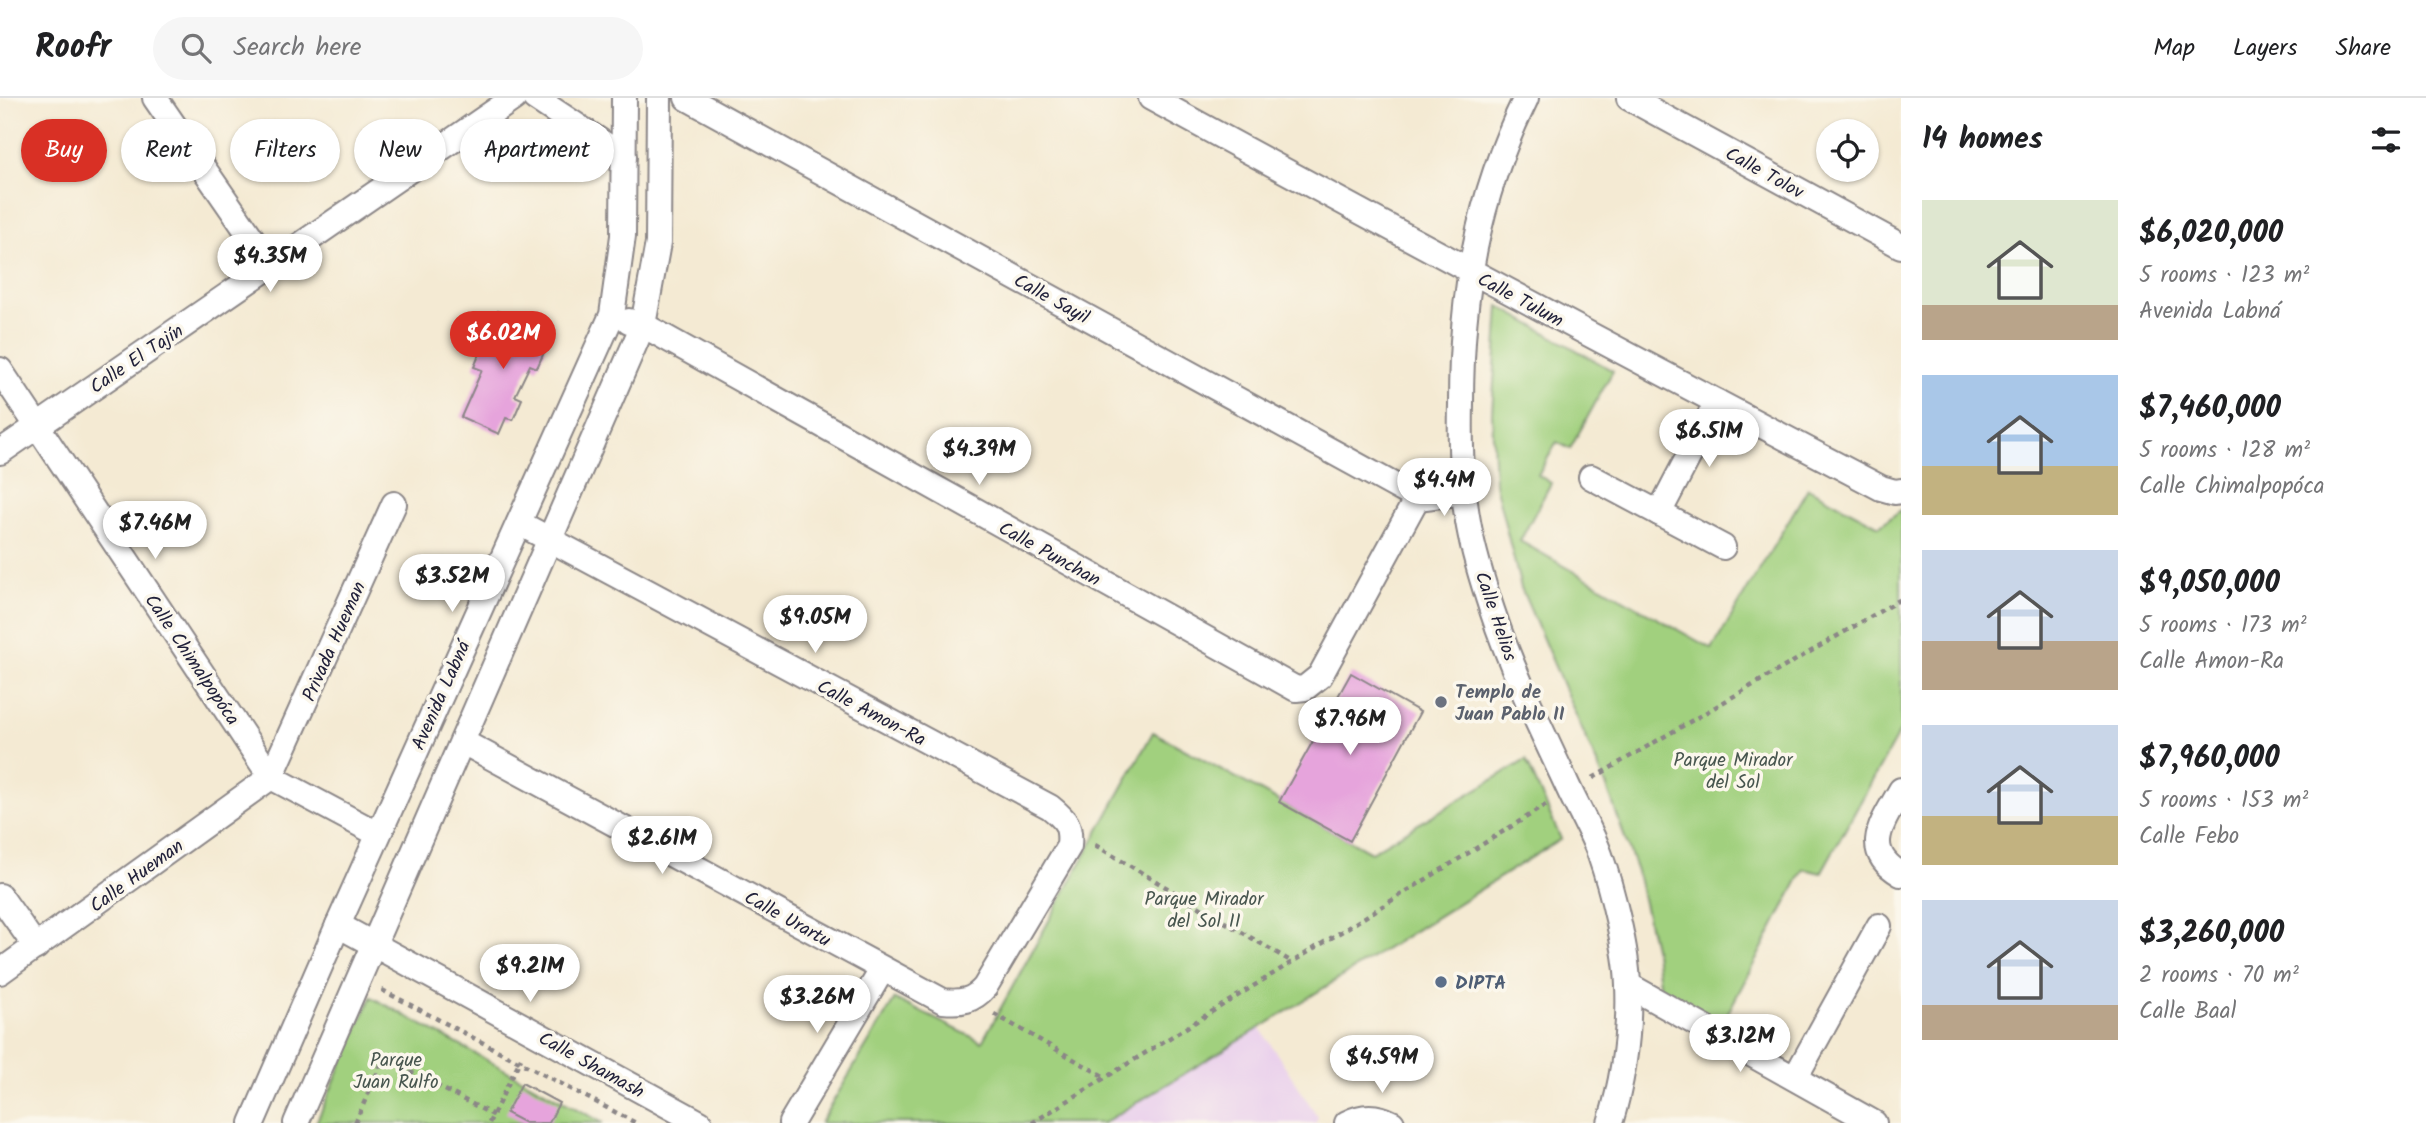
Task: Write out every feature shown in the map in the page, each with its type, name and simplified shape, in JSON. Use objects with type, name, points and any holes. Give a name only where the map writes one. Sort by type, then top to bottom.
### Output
[{"type":"street","points":[[155,98],[271,266]]},
{"type":"street","name":"Calle El Tajín","points":[[0,452],[514,98]]},
{"type":"street","points":[[535,98],[624,157]]},
{"type":"street","name":"Avenida Labná","points":[[252,1123],[378,834],[612,316],[623,236],[624,98]]},
{"type":"street","name":"Avenida Labná","points":[[296,1123],[643,326],[658,243],[659,98]]},
{"type":"street","name":"Calle Sayil","points":[[687,98],[1417,498]]},
{"type":"street","name":"Calle Tulum","points":[[1151,98],[1469,272],[1881,488],[1899,488]]},
{"type":"street","name":"Calle Helios","points":[[1525,98],[1510,130],[1483,209],[1469,272],[1461,344],[1460,454],[1469,526],[1492,609],[1524,692],[1600,854],[1619,928],[1629,985],[1625,1052],[1618,1097],[1610,1123]]},
{"type":"street","name":"Calle Tolov","points":[[1629,98],[1901,246]]},
{"type":"street","name":"Calle Punchan","points":[[612,316],[643,326],[1288,686],[1305,688],[1320,676],[1417,498]]},
{"type":"street","name":"Calle Chimalpopóca","points":[[0,370],[271,777],[378,834]]},
{"type":"street","points":[[1659,513],[1717,402]]},
{"type":"street","points":[[1591,477],[1723,547]]},
{"type":"street","points":[[1417,498],[1465,492]]},
{"type":"street","name":"Privada Hueman","points":[[271,777],[394,504]]},
{"type":"street","name":"Calle Amon-Ra","points":[[519,523],[1050,807],[1063,818],[1070,830]]},
{"type":"street","name":"Calle Urartu","points":[[463,741],[882,970],[943,1001],[957,1003],[969,1000]]},
{"type":"street","name":"Calle Hueman","points":[[0,972],[271,777]]},
{"type":"street","points":[[1901,790],[1880,829],[1877,850],[1883,860],[1901,874]]},
{"type":"street","points":[[969,1000],[978,996],[985,987],[1063,859],[1069,846],[1070,830]]},
{"type":"street","points":[[0,896],[36,947]]},
{"type":"street","name":"Calle Shamash","points":[[338,925],[700,1123]]},
{"type":"street","points":[[1795,1078],[1880,926]]},
{"type":"street","points":[[791,1123],[882,970]]},
{"type":"street","points":[[1629,985],[1874,1123]]},
{"type":"street","points":[[1354,1120],[1373,1117],[1391,1123]]},
{"type":"path","points":[[1032,1123],[1570,790],[1901,599]]},
{"type":"path","points":[[1070,830],[1292,962]]},
{"type":"path","points":[[359,979],[636,1123]]},
{"type":"path","points":[[969,1000],[1106,1077]]},
{"type":"path","points":[[489,1123],[534,1032]]},
{"type":"path","points":[[355,1123],[384,1058],[493,1115]]},
{"type":"shaded area","points":[[1260,1028],[1318,1117],[1315,1123],[1103,1123]]},
{"type":"green space","name":"Parque Mirador del Sol","points":[[1499,306],[1613,371],[1570,449],[1557,442],[1538,475],[1551,483],[1520,541],[1712,649],[1808,488],[1879,526],[1901,510],[1901,729],[1821,873],[1804,869],[1721,1026],[1660,992],[1655,952],[1637,872],[1607,787],[1521,588],[1495,484],[1492,413]]},
{"type":"green space","name":"Parque Mirador del Sol II","points":[[1153,732],[1371,852],[1526,760],[1561,839],[1103,1123],[820,1123],[895,999],[982,1042]]},
{"type":"green space","name":"Parque Juan Rulfo","points":[[371,997],[603,1123],[316,1123]]},
{"type":"building","points":[[498,311],[545,332],[539,345],[546,348],[537,368],[530,365],[515,396],[522,399],[513,420],[506,418],[499,434],[461,417],[482,370],[474,367]]},
{"type":"building","points":[[1351,673],[1420,712],[1350,841],[1279,802]]},
{"type":"building","points":[[522,1083],[559,1103],[549,1123],[525,1123],[506,1113]]},
{"type":"place","name":"Templo de Juan Pablo II","points":[[1441,702]]},
{"type":"place","name":"DIPTA","points":[[1441,982]]}]
